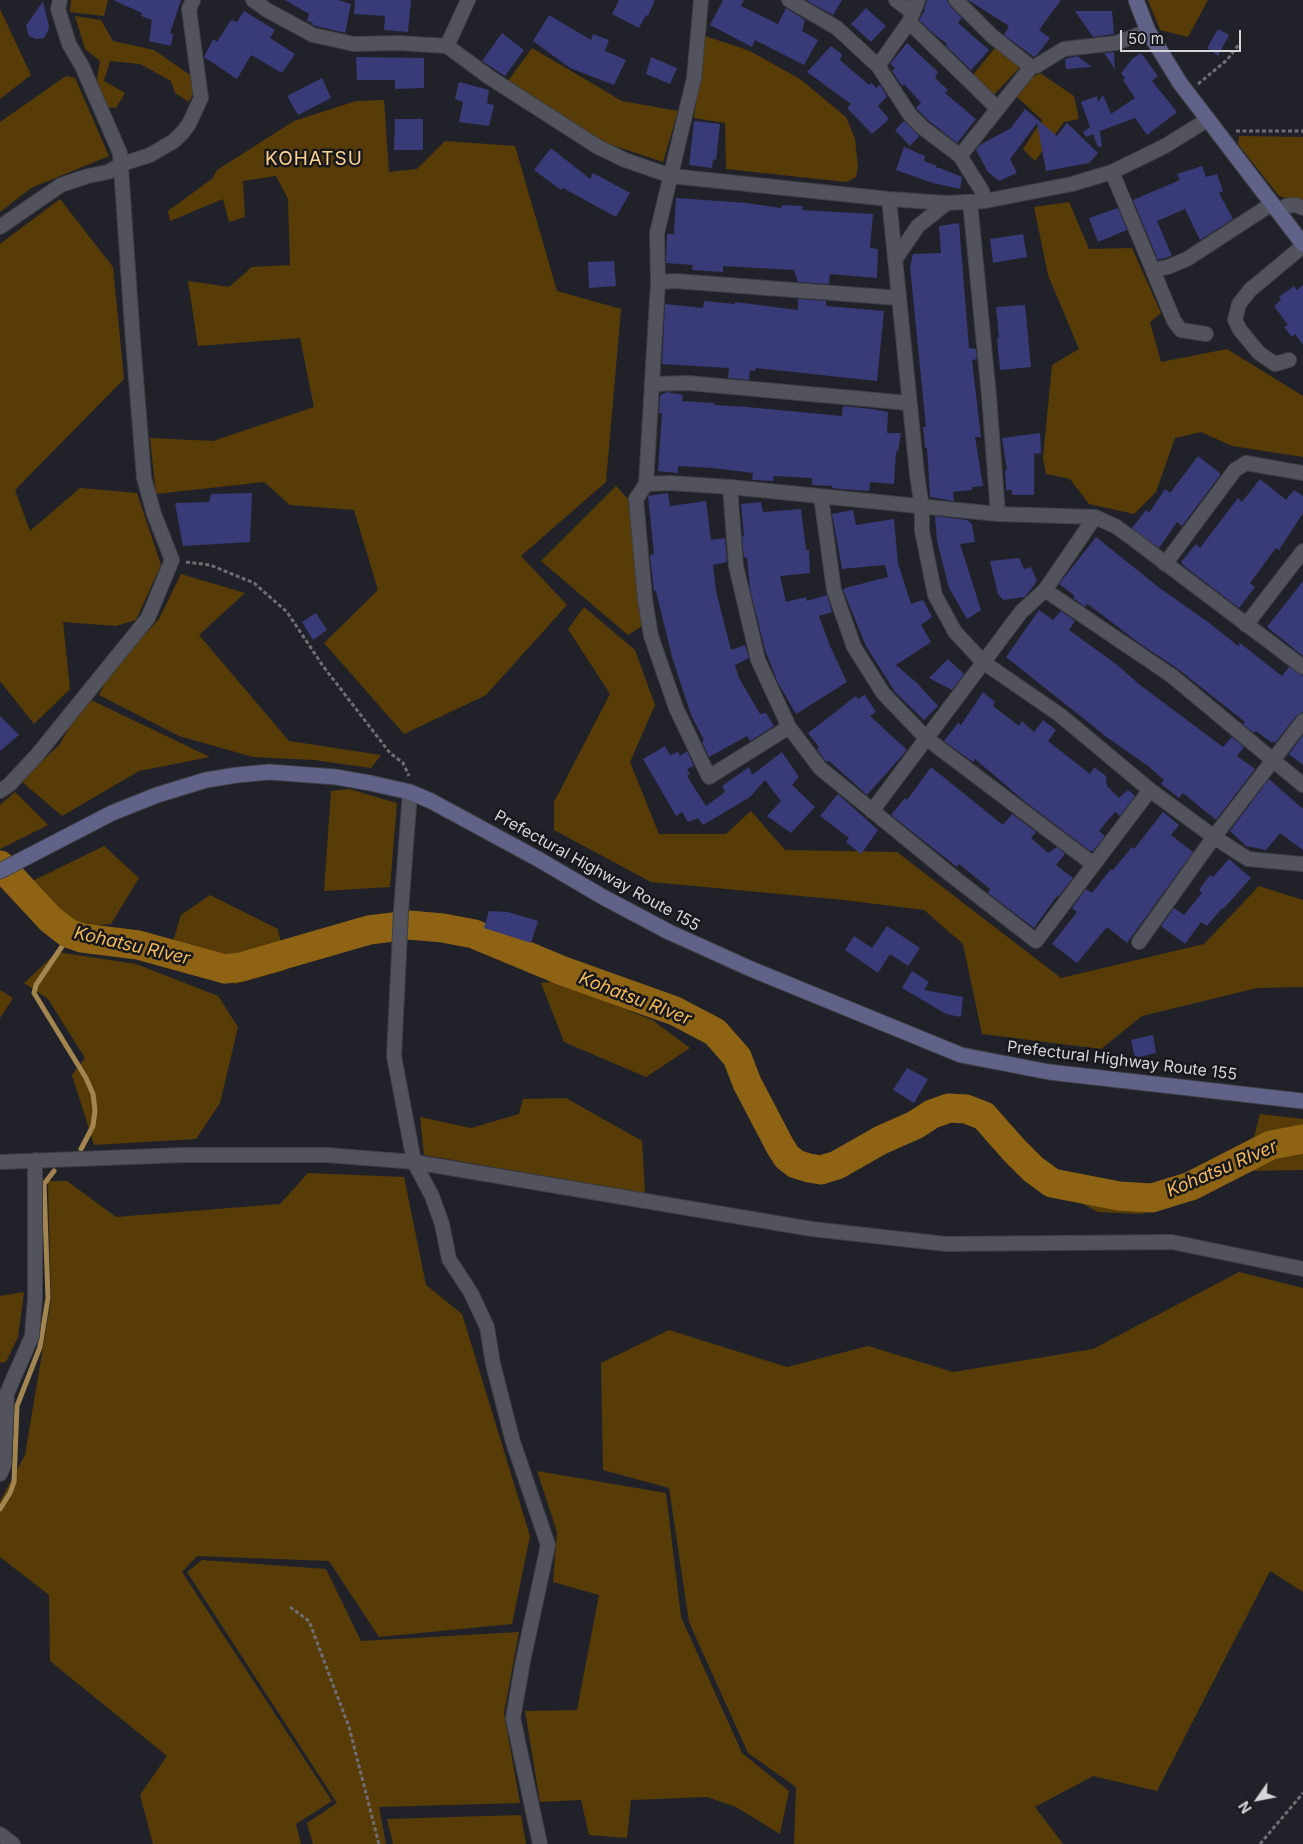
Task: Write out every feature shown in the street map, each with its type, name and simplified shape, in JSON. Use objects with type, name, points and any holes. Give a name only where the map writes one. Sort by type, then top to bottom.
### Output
[{"type":"main road","points":[[1136,0],[1148,31],[1164,58],[1207,120],[1303,245]]},
{"type":"main road","name":"Prefectural Highway Route 155","points":[[0,871],[112,812],[173,790],[213,779],[269,772],[344,778],[410,792],[463,817],[603,897],[669,932],[750,970],[961,1054],[1049,1072],[1303,1101]]},
{"type":"street","points":[[0,791],[9,785],[37,755],[148,618],[172,560],[154,514],[144,478],[120,153],[69,44],[58,9],[60,0]]},
{"type":"street","points":[[0,228],[61,185],[108,172],[122,164],[150,155],[174,141],[190,124],[202,98],[188,9],[194,0]]},
{"type":"street","points":[[253,0],[267,10],[314,35],[354,44],[399,43],[447,46],[489,77],[598,147],[626,160],[671,176],[889,199],[947,203],[970,202],[1072,184],[1112,172],[1166,146],[1207,120]]},
{"type":"street","points":[[447,46],[468,0]]},
{"type":"street","points":[[701,0],[694,78],[657,233],[658,282],[646,484],[636,499],[645,599],[651,636],[676,708],[710,777],[789,727]]},
{"type":"street","points":[[789,0],[837,28],[878,66],[910,115],[923,128],[960,156],[982,191],[985,200]]},
{"type":"street","points":[[896,0],[914,11],[997,108]]},
{"type":"street","points":[[956,0],[992,36],[1031,67]]},
{"type":"street","points":[[878,66],[914,11]]},
{"type":"street","points":[[960,156],[1031,67],[1036,66],[1064,49],[1116,43],[1148,31]]},
{"type":"street","points":[[1112,172],[1178,327],[1181,330],[1206,334]]},
{"type":"street","points":[[889,199],[909,403],[922,508],[922,531],[935,595],[955,632],[984,662],[1060,715],[1150,790],[1214,837],[1248,859],[1303,864]]},
{"type":"street","points":[[970,202],[989,396],[998,514]]},
{"type":"street","points":[[896,258],[918,226],[947,203]]},
{"type":"street","points":[[1153,270],[1168,267],[1187,259],[1264,209],[1296,205],[1303,208]]},
{"type":"street","points":[[1289,360],[1274,364],[1259,353],[1240,330],[1235,320],[1238,304],[1250,290],[1303,245]]},
{"type":"street","points":[[658,282],[675,281],[899,298]]},
{"type":"street","points":[[653,384],[688,383],[909,403]]},
{"type":"street","points":[[1165,564],[1235,470],[1246,463],[1303,473]]},
{"type":"street","points":[[646,484],[670,483],[730,487],[922,508],[998,514],[1095,517],[1114,526],[1303,667]]},
{"type":"street","points":[[730,487],[736,566],[758,660],[789,727],[820,768],[1036,941],[1150,790]]},
{"type":"street","points":[[821,497],[834,590],[854,647],[883,694],[926,738],[1093,864]]},
{"type":"street","points":[[872,811],[1021,612],[1045,590],[1095,517]]},
{"type":"street","points":[[1246,625],[1303,551]]},
{"type":"street","points":[[1045,590],[1172,676],[1303,785]]},
{"type":"street","points":[[1139,942],[1214,837],[1303,721]]},
{"type":"street","points":[[410,792],[401,911],[394,1056],[414,1162],[432,1196],[442,1224],[449,1259],[470,1293],[487,1327],[493,1364],[513,1442],[548,1545],[523,1661],[513,1718],[540,1844]]},
{"type":"street","points":[[0,1162],[183,1155],[327,1155],[414,1162],[812,1229],[946,1244],[1172,1242],[1303,1269]]},
{"type":"street","points":[[0,1474],[4,1465],[6,1393],[32,1336],[35,1298],[35,1160]]},
{"type":"street","points":[[0,1834],[13,1844]]},
{"type":"path","points":[[1188,92],[1228,60],[1240,43]]},
{"type":"path","points":[[1223,139],[1236,131],[1303,131]]},
{"type":"path","points":[[172,560],[210,565],[254,583],[287,612],[323,666],[390,753],[403,764],[410,779],[410,792]]},
{"type":"path","points":[[290,1607],[309,1621],[349,1727],[379,1844]]},
{"type":"path","points":[[1260,1844],[1303,1793]]},
{"type":"shaded area","points":[[71,0],[108,0],[104,16],[70,12]]},
{"type":"shaded area","points":[[1148,0],[1208,0],[1188,37],[1160,30]]},
{"type":"shaded area","points":[[0,9],[31,75],[0,99]]},
{"type":"shaded area","points":[[75,16],[101,20],[113,41],[154,50],[190,75],[194,92],[189,102],[175,93],[171,81],[140,64],[110,61],[104,81],[125,93],[116,108],[105,107],[96,85],[100,61],[85,49]]},
{"type":"shaded area","points":[[705,36],[750,51],[800,79],[846,117],[855,139],[858,167],[856,177],[846,182],[726,169],[725,123],[694,118]]},
{"type":"shaded area","points":[[997,45],[1021,66],[992,97],[973,75]]},
{"type":"shaded area","points":[[532,48],[622,101],[678,111],[663,162],[603,142],[508,81]]},
{"type":"shaded area","points":[[1040,73],[1074,96],[1079,119],[1064,122],[1035,161],[1023,149],[1042,120],[1015,95],[1031,78]]},
{"type":"shaded area","points":[[66,76],[75,78],[109,156],[31,188],[0,212],[0,122]]},
{"type":"shaded area","points":[[384,100],[389,172],[417,169],[445,141],[515,146],[557,291],[621,309],[606,482],[521,556],[567,605],[486,695],[404,734],[324,643],[378,590],[354,510],[290,505],[264,482],[156,494],[150,438],[213,441],[314,407],[300,338],[198,346],[188,281],[229,287],[252,267],[290,265],[288,199],[276,176],[243,181],[245,217],[229,222],[223,199],[170,221],[168,211],[213,178],[217,170],[294,121],[356,101]]},
{"type":"shaded area","points":[[1239,136],[1303,137],[1303,203],[1279,196],[1238,144]]},
{"type":"shaded area","points":[[60,199],[113,267],[124,379],[15,490],[30,531],[80,488],[137,493],[161,565],[136,620],[116,626],[63,622],[70,689],[34,724],[0,681],[0,244]]},
{"type":"shaded area","points":[[1069,202],[1089,249],[1132,248],[1161,313],[1150,322],[1161,362],[1227,349],[1303,396],[1303,457],[1232,446],[1201,432],[1175,438],[1156,492],[1134,514],[1089,504],[1070,479],[1046,474],[1043,458],[1052,365],[1079,349],[1048,275],[1034,207]]},
{"type":"shaded area","points":[[616,486],[628,499],[642,626],[628,635],[541,561]]},
{"type":"shaded area","points":[[181,574],[245,593],[199,635],[289,741],[381,755],[371,768],[314,760],[253,757],[179,736],[99,695],[110,672],[159,619]]},
{"type":"shaded area","points":[[584,607],[635,650],[655,705],[630,762],[659,834],[726,834],[751,811],[785,850],[897,852],[1061,978],[1204,944],[1259,886],[1303,900],[1303,987],[1257,988],[1142,1016],[1101,1049],[982,1034],[963,944],[924,910],[844,900],[651,882],[554,830],[554,802],[610,694],[568,629]]},
{"type":"shaded area","points":[[87,698],[210,757],[139,771],[62,816],[21,781],[59,745]]},
{"type":"shaded area","points":[[349,789],[397,803],[390,887],[324,891],[331,791]]},
{"type":"shaded area","points":[[15,792],[48,825],[0,849],[0,805]]},
{"type":"shaded area","points":[[104,846],[139,878],[111,924],[49,929],[16,889]]},
{"type":"shaded area","points":[[210,895],[278,929],[286,970],[235,984],[172,945],[181,915]]},
{"type":"shaded area","points":[[57,952],[136,964],[218,996],[238,1027],[220,1103],[196,1139],[94,1145],[72,1075],[85,1058],[48,999],[24,983]]},
{"type":"shaded area","points":[[557,981],[652,1020],[690,1048],[646,1077],[564,1042],[541,983]]},
{"type":"shaded area","points":[[0,990],[13,998],[0,1018]]},
{"type":"shaded area","points":[[566,1098],[642,1141],[645,1193],[424,1155],[420,1117],[471,1128],[519,1114],[523,1099]]},
{"type":"shaded area","points":[[1260,1114],[1303,1119],[1303,1170],[1247,1171],[1189,1199],[1141,1214],[1098,1212],[1059,1191],[1069,1172],[1123,1188],[1158,1189],[1252,1144]]},
{"type":"shaded area","points":[[308,1173],[404,1177],[426,1285],[462,1314],[530,1536],[512,1624],[379,1637],[329,1561],[197,1556],[182,1572],[332,1801],[296,1824],[301,1844],[153,1844],[140,1795],[167,1756],[50,1661],[49,1595],[0,1557],[0,1501],[25,1455],[51,1300],[48,1181],[67,1181],[116,1217],[280,1204]]},
{"type":"shaded area","points":[[1239,1272],[1303,1288],[1303,1592],[1270,1571],[1157,1791],[1093,1776],[1035,1807],[1063,1844],[794,1844],[796,1787],[748,1753],[689,1622],[669,1488],[603,1470],[601,1363],[669,1330],[787,1367],[868,1346],[953,1372],[1093,1349]]},
{"type":"shaded area","points":[[24,1292],[18,1337],[6,1362],[0,1363],[0,1296]]},
{"type":"shaded area","points":[[537,1471],[666,1493],[681,1617],[742,1753],[789,1791],[780,1834],[736,1807],[707,1797],[631,1800],[627,1838],[589,1835],[581,1800],[540,1802],[525,1711],[577,1710],[599,1595],[553,1582],[557,1532]]},
{"type":"shaded area","points":[[202,1560],[326,1569],[361,1641],[519,1632],[504,1713],[520,1803],[379,1807],[386,1844],[313,1844],[307,1823],[337,1803],[187,1572]]},
{"type":"shaded area","points":[[521,1815],[526,1844],[393,1844],[387,1819]]},
{"type":"building","points":[[113,0],[181,0],[170,33],[173,34],[171,46],[149,41],[152,20],[141,16],[142,13]]},
{"type":"building","points":[[285,0],[338,0],[351,4],[345,33],[312,25],[313,23],[307,21],[309,14]]},
{"type":"building","points":[[355,0],[411,0],[408,32],[384,30],[385,16],[354,14]]},
{"type":"building","points":[[619,0],[655,0],[648,16],[646,15],[639,28],[612,14]]},
{"type":"building","points":[[723,0],[744,0],[741,6],[778,24],[786,8],[805,20],[802,31],[818,40],[804,65],[755,40],[752,47],[710,25]]},
{"type":"building","points":[[806,0],[842,0],[833,15]]},
{"type":"building","points":[[927,0],[947,0],[950,6],[962,18],[958,23],[989,50],[971,70],[946,46],[947,44],[919,20],[925,10]]},
{"type":"building","points":[[968,0],[1061,0],[1039,30],[1050,38],[1034,57],[1004,35],[1009,26]]},
{"type":"building","points":[[43,1],[49,27],[44,38],[36,39],[29,36],[26,26]]},
{"type":"building","points":[[866,8],[886,26],[871,42],[851,24]]},
{"type":"building","points":[[244,11],[275,30],[270,38],[295,54],[282,73],[251,55],[237,79],[204,57],[213,39],[217,42],[231,20],[237,22]]},
{"type":"building","points":[[1075,11],[1112,11],[1114,34],[1093,37]]},
{"type":"building","points":[[549,15],[591,40],[593,34],[609,40],[605,51],[626,60],[614,85],[570,68],[533,41]]},
{"type":"building","points":[[1218,29],[1229,35],[1218,56],[1207,48]]},
{"type":"building","points":[[502,33],[524,50],[505,76],[482,61]]},
{"type":"building","points":[[907,43],[938,72],[935,78],[948,90],[945,93],[976,119],[957,143],[916,108],[921,103],[904,84],[902,86],[892,71],[895,68],[890,64]]},
{"type":"building","points":[[831,46],[842,54],[840,60],[869,85],[872,83],[876,88],[880,85],[887,96],[878,106],[889,119],[872,134],[847,108],[851,104],[807,72]]},
{"type":"building","points":[[1114,52],[1115,69],[1104,53]]},
{"type":"building","points":[[1141,53],[1158,76],[1152,81],[1177,112],[1147,135],[1135,118],[1100,131],[1102,146],[1098,147],[1093,134],[1086,137],[1083,132],[1090,127],[1081,102],[1097,96],[1098,102],[1103,95],[1111,114],[1135,98],[1123,80],[1125,78],[1121,73],[1132,59]]},
{"type":"building","points":[[1077,56],[1092,67],[1066,69],[1065,59]]},
{"type":"building","points":[[356,57],[424,58],[424,88],[395,89],[395,80],[357,80]]},
{"type":"building","points":[[651,57],[677,68],[670,84],[646,74]]},
{"type":"building","points":[[322,78],[331,98],[298,115],[287,96]]},
{"type":"building","points":[[459,82],[489,90],[487,103],[494,105],[489,126],[459,122],[463,102],[455,99]]},
{"type":"building","points":[[1025,109],[1057,136],[1067,123],[1098,153],[1089,163],[1046,171],[1037,123],[1010,159],[1017,173],[999,181],[988,172],[976,150],[980,145],[1011,128]]},
{"type":"building","points":[[395,119],[423,119],[423,150],[394,150]]},
{"type":"building","points":[[694,121],[720,124],[716,160],[713,159],[712,168],[689,165]]},
{"type":"building","points":[[904,121],[919,136],[910,146],[895,130]]},
{"type":"building","points":[[904,147],[925,156],[924,161],[937,166],[936,168],[962,177],[960,189],[933,183],[896,170]]},
{"type":"building","points":[[551,148],[590,179],[593,173],[630,193],[616,217],[563,188],[561,190],[534,170]]},
{"type":"building","points":[[1202,166],[1206,177],[1217,174],[1223,191],[1219,193],[1233,219],[1200,240],[1185,209],[1157,221],[1172,256],[1158,260],[1133,200],[1180,180],[1177,174]]},
{"type":"building","points":[[676,198],[747,203],[781,208],[782,205],[803,206],[802,210],[873,214],[870,248],[878,249],[877,278],[830,274],[829,284],[798,282],[794,270],[723,266],[723,272],[692,270],[693,265],[666,263],[667,234],[674,234]]},
{"type":"building","points":[[1118,208],[1127,230],[1098,242],[1089,218]]},
{"type":"building","points":[[959,223],[969,348],[976,349],[977,359],[972,360],[981,437],[975,437],[983,486],[972,487],[972,490],[953,492],[954,501],[930,497],[927,448],[925,448],[923,427],[926,427],[910,267],[913,254],[941,253],[939,226]]},
{"type":"building","points":[[1023,234],[1027,257],[993,263],[990,239]]},
{"type":"building","points":[[614,261],[616,286],[589,288],[588,262]]},
{"type":"building","points":[[1303,285],[1303,345],[1295,334],[1292,337],[1284,327],[1288,325],[1274,306],[1281,300],[1279,297],[1294,286],[1297,290]]},
{"type":"building","points":[[798,299],[826,301],[826,306],[884,311],[877,381],[756,368],[755,371],[750,370],[749,380],[728,378],[729,368],[662,364],[665,304],[703,308],[704,301],[735,304],[735,302],[798,310]]},
{"type":"building","points":[[1025,305],[1031,367],[1000,370],[996,307]]},
{"type":"building","points":[[666,392],[683,395],[682,401],[714,403],[714,405],[842,416],[843,406],[888,412],[887,433],[901,433],[898,452],[896,451],[894,484],[870,482],[869,491],[812,485],[812,478],[774,476],[773,481],[752,480],[753,473],[713,468],[678,466],[678,473],[658,471],[662,413],[659,413],[660,396]]},
{"type":"building","points":[[1040,433],[1041,453],[1034,454],[1034,495],[1012,495],[1012,490],[1006,490],[1005,470],[1007,470],[1002,438]]},
{"type":"building","points":[[1198,456],[1221,474],[1182,526],[1177,522],[1159,548],[1132,528],[1146,510],[1149,513],[1165,489],[1170,493]]},
{"type":"building","points":[[1260,479],[1286,500],[1294,490],[1303,496],[1303,513],[1279,550],[1276,548],[1250,583],[1255,587],[1239,608],[1181,562],[1196,544],[1200,548],[1238,498],[1242,502]]},
{"type":"building","points":[[252,493],[250,542],[183,546],[175,503],[209,502],[211,494]]},
{"type":"building","points":[[668,493],[670,506],[706,501],[711,540],[725,538],[727,562],[713,565],[716,591],[731,650],[745,645],[749,658],[735,665],[739,678],[760,714],[766,713],[774,726],[750,741],[747,736],[709,757],[702,742],[704,740],[691,715],[672,657],[656,591],[654,591],[650,555],[654,554],[648,496]]},
{"type":"building","points":[[761,502],[763,512],[801,509],[806,550],[809,550],[810,573],[780,576],[786,602],[806,597],[807,601],[827,595],[832,612],[819,616],[830,646],[847,682],[796,714],[778,683],[765,650],[750,589],[747,557],[744,558],[741,504]]},
{"type":"building","points":[[853,510],[856,525],[894,519],[898,563],[911,604],[923,600],[932,617],[921,625],[931,642],[896,665],[917,683],[938,706],[924,720],[895,692],[866,646],[843,590],[888,577],[885,565],[842,569],[832,514]]},
{"type":"building","points":[[935,516],[967,520],[972,524],[975,542],[960,544],[981,610],[967,619],[949,588],[937,541]]},
{"type":"building","points":[[1096,537],[1161,589],[1238,646],[1240,643],[1282,676],[1289,667],[1303,676],[1303,712],[1296,716],[1275,743],[1273,741],[1272,743],[1256,731],[1254,733],[1243,724],[1245,722],[1178,669],[1139,643],[1089,605],[1087,604],[1085,607],[1073,598],[1075,596],[1059,584]]},
{"type":"building","points":[[1019,558],[1024,569],[1031,567],[1037,581],[1025,597],[1003,600],[998,594],[990,561]]},
{"type":"building","points":[[1303,581],[1303,656],[1267,627]]},
{"type":"building","points":[[1039,610],[1053,620],[1061,611],[1075,621],[1069,630],[1223,747],[1232,737],[1244,747],[1237,756],[1255,769],[1216,820],[1183,793],[1179,798],[1161,784],[1164,780],[1148,766],[1108,738],[1006,657]]},
{"type":"building","points":[[316,613],[327,630],[313,640],[302,622]]},
{"type":"building","points":[[948,659],[964,674],[952,690],[929,678]]},
{"type":"building","points":[[983,692],[995,702],[993,706],[1019,726],[1022,721],[1034,732],[1043,720],[1056,730],[1048,741],[1090,774],[1094,767],[1106,776],[1107,786],[1119,798],[1128,790],[1135,796],[1120,816],[1115,812],[1099,831],[1105,836],[1093,851],[1090,851],[1023,800],[975,759],[973,762],[944,741],[958,723],[961,725]]},
{"type":"building","points":[[865,695],[876,712],[870,716],[907,750],[867,795],[829,761],[826,762],[817,749],[819,747],[808,733],[856,696],[858,699]]},
{"type":"building","points":[[0,716],[19,735],[0,751]]},
{"type":"building","points":[[1303,735],[1303,765],[1289,754]]},
{"type":"building","points":[[665,746],[670,755],[678,752],[680,756],[687,751],[694,766],[687,769],[690,774],[687,776],[706,806],[725,792],[722,786],[749,767],[752,775],[782,752],[799,777],[792,785],[815,807],[791,833],[767,816],[781,801],[765,780],[750,797],[703,825],[698,818],[688,822],[682,812],[676,816],[643,759]]},
{"type":"building","points":[[931,767],[1003,825],[1012,814],[1036,832],[1031,838],[1048,853],[1057,847],[1065,854],[1056,865],[1073,878],[1057,896],[1034,928],[988,893],[990,889],[959,864],[957,867],[891,815],[905,798],[907,800]]},
{"type":"building","points":[[1269,779],[1303,809],[1303,850],[1280,833],[1266,850],[1246,846],[1230,831]]},
{"type":"building","points":[[838,794],[878,830],[861,854],[846,842],[849,838],[820,816]]},
{"type":"building","points":[[1163,812],[1179,825],[1171,835],[1193,852],[1127,943],[1107,927],[1077,963],[1052,944],[1077,912],[1072,908],[1086,889],[1092,893],[1132,847],[1134,849]]},
{"type":"building","points":[[1229,859],[1251,878],[1207,926],[1201,922],[1185,944],[1161,926],[1174,908],[1184,915],[1202,893],[1199,890],[1210,875],[1213,877]]},
{"type":"building","points":[[489,911],[508,912],[538,921],[531,943],[484,928]]},
{"type":"building","points":[[887,926],[920,948],[908,966],[890,954],[878,973],[845,950],[854,936],[872,948]]},
{"type":"building","points":[[912,971],[929,982],[924,990],[963,997],[961,1017],[946,1014],[902,988]]},
{"type":"building","points":[[1153,1035],[1156,1053],[1135,1058],[1131,1040]]},
{"type":"building","points":[[907,1068],[928,1079],[914,1103],[893,1090]]},
{"type":"waterway","name":"Kohatsu RIver","points":[[0,865],[50,919],[68,933],[82,938],[138,945],[225,969],[241,967],[369,930],[409,925],[443,928],[474,934],[563,971],[675,1011],[715,1032],[737,1057],[747,1083],[787,1157],[796,1164],[809,1168],[821,1170],[837,1165],[881,1140],[915,1125],[932,1114],[949,1108],[966,1109],[984,1116],[1033,1169],[1052,1183],[1119,1196],[1152,1198],[1191,1186],[1271,1145],[1303,1139]]},
{"type":"waterway","points":[[71,933],[36,985],[34,993],[86,1078],[93,1094],[95,1110],[93,1126],[81,1149]]},
{"type":"waterway","points":[[0,1509],[10,1493],[14,1482],[17,1406],[40,1347],[48,1298],[44,1184],[54,1171]]},
{"type":"district","name":"KOHATSU","points":[[314,159]]}]
